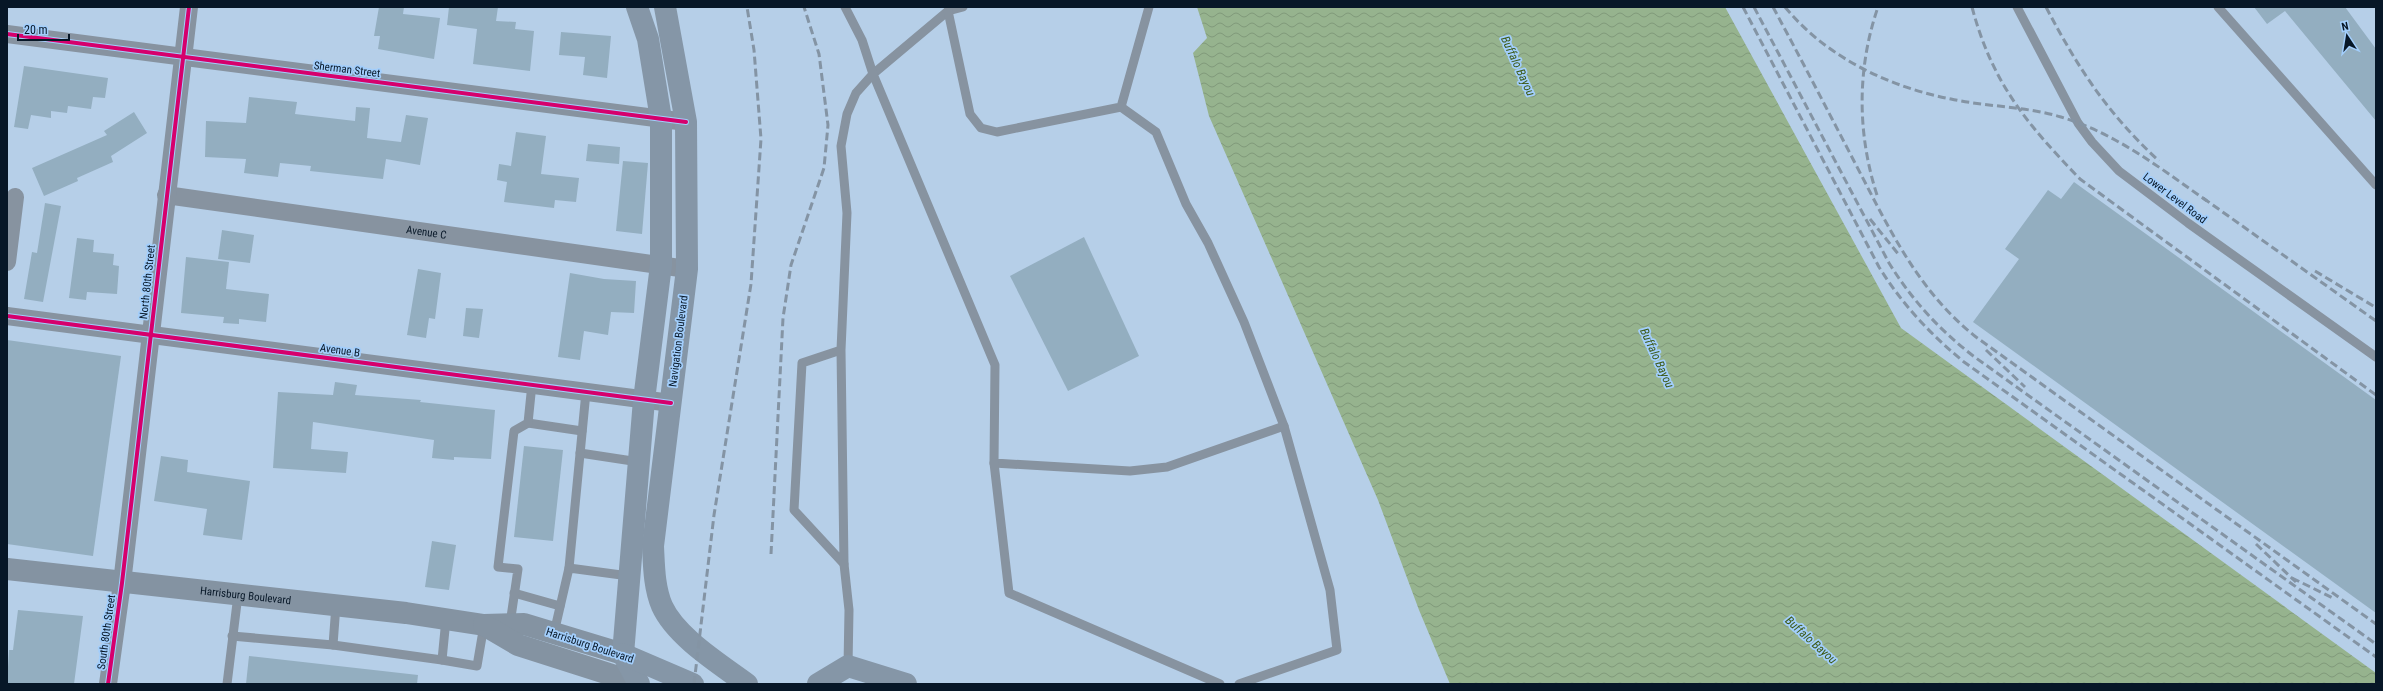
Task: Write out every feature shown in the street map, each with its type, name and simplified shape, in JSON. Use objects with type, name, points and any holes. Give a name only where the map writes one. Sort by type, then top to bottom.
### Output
[{"type":"main road","points":[[637,7],[648,39],[661,119],[661,265],[644,400],[623,654],[638,683]]},
{"type":"main road","name":"Navigation Boulevard","points":[[665,7],[686,122],[687,269],[653,546],[654,577],[663,607],[679,631],[747,684]]},
{"type":"main road","name":"Harrisburg Boulevard","points":[[7,569],[122,583],[336,605],[484,625],[524,624],[623,654],[693,684]]},
{"type":"main road","name":"Harrisburg Boulevard","points":[[484,625],[518,645],[638,683]]},
{"type":"main road","points":[[818,684],[849,675],[906,684]]},
{"type":"street","name":"North 80th Street","points":[[122,583],[189,7]]},
{"type":"street","name":"Sherman Street","points":[[7,34],[686,122]]},
{"type":"street","name":"Avenue C","points":[[166,195],[687,269]]},
{"type":"street","points":[[7,262],[16,197]]},
{"type":"street","name":"Avenue B","points":[[7,316],[150,333],[671,403]]},
{"type":"street","name":"South 80th Street","points":[[108,684],[122,583]]},
{"type":"lane","points":[[845,7],[862,40],[873,74],[995,365],[994,463],[1009,593],[1220,684]]},
{"type":"lane","points":[[849,675],[849,610],[844,564],[841,350],[847,213],[841,146],[847,114],[856,93],[873,74],[948,11],[963,7]]},
{"type":"lane","points":[[1121,107],[1149,7]]},
{"type":"lane","name":"Lower Level Road","points":[[2016,7],[2078,123],[2092,142],[2119,171],[2188,223],[2376,357]]},
{"type":"lane","points":[[2218,7],[2376,184]]},
{"type":"lane","points":[[948,11],[970,114],[981,128],[997,132],[1121,107],[1156,132],[1186,204],[1208,243],[1244,322],[1284,426],[1330,590],[1337,650],[1239,684]]},
{"type":"lane","points":[[841,350],[802,363],[794,510],[844,564]]},
{"type":"lane","points":[[528,423],[532,384]]},
{"type":"lane","points":[[554,633],[569,568],[586,392]]},
{"type":"lane","points":[[510,624],[518,569],[498,567],[514,431],[528,423],[582,431]]},
{"type":"lane","points":[[994,463],[1130,471],[1167,467],[1284,426]]},
{"type":"lane","points":[[580,453],[639,462]]},
{"type":"lane","points":[[569,568],[630,576]]},
{"type":"lane","points":[[514,592],[560,606]]},
{"type":"lane","points":[[227,684],[238,595]]},
{"type":"lane","points":[[333,644],[336,605]]},
{"type":"lane","points":[[442,660],[446,619]]},
{"type":"lane","points":[[232,636],[333,644],[478,666],[484,625]]},
{"type":"water","name":"Buffalo Bayou","points":[[1197,7],[1725,7],[1901,328],[2376,673],[2376,684],[1450,684],[1419,610],[1378,500],[1209,116],[1193,53],[1207,38]]},
{"type":"building","points":[[379,7],[404,7],[403,14],[440,18],[434,59],[378,49],[380,36],[374,36]]},
{"type":"building","points":[[449,7],[498,7],[496,21],[516,22],[515,29],[534,31],[530,71],[473,64],[477,29],[447,25]]},
{"type":"building","points":[[2254,7],[2345,7],[2376,49],[2376,121],[2285,11],[2267,24]]},
{"type":"building","points":[[561,32],[611,36],[607,78],[583,75],[585,57],[559,55]]},
{"type":"building","points":[[24,66],[108,78],[105,98],[93,97],[91,109],[68,106],[67,113],[51,111],[51,118],[31,115],[28,129],[14,127]]},
{"type":"building","points":[[249,97],[297,102],[295,114],[355,121],[356,107],[370,108],[367,138],[401,142],[406,115],[428,118],[420,165],[386,159],[383,179],[310,171],[311,166],[280,163],[278,177],[244,173],[246,159],[205,157],[206,121],[246,123]]},
{"type":"building","points":[[134,112],[147,133],[111,156],[113,162],[77,178],[78,181],[44,196],[32,168],[107,135],[104,131]]},
{"type":"building","points":[[516,132],[546,136],[541,174],[579,178],[576,202],[555,200],[554,208],[504,202],[507,182],[497,180],[499,164],[511,166]]},
{"type":"building","points":[[588,144],[620,147],[619,164],[586,161]]},
{"type":"building","points":[[623,161],[648,163],[642,234],[616,231]]},
{"type":"building","points":[[2074,182],[2376,400],[2376,613],[1973,322],[2019,259],[2005,249],[2048,190],[2061,199]]},
{"type":"building","points":[[45,203],[61,206],[43,302],[24,299],[32,252],[37,253]]},
{"type":"building","points":[[222,230],[254,235],[250,263],[218,259]]},
{"type":"building","points":[[1084,237],[1139,356],[1068,391],[1010,276]]},
{"type":"building","points":[[77,238],[94,240],[93,252],[114,254],[113,265],[119,266],[117,294],[87,292],[86,300],[69,298]]},
{"type":"building","points":[[186,257],[229,262],[226,289],[269,294],[266,322],[239,319],[239,324],[223,323],[224,317],[181,313]]},
{"type":"building","points":[[418,269],[441,273],[435,319],[429,318],[426,338],[407,335]]},
{"type":"building","points":[[570,273],[604,279],[636,281],[634,313],[611,312],[608,335],[584,331],[580,360],[558,357]]},
{"type":"building","points":[[466,308],[483,309],[479,338],[463,336]]},
{"type":"building","points":[[7,340],[121,356],[93,556],[7,544]]},
{"type":"building","points":[[335,382],[357,385],[355,395],[421,400],[420,402],[495,410],[491,459],[454,457],[454,460],[432,458],[434,440],[313,422],[311,449],[348,452],[346,473],[273,468],[278,392],[333,395]]},
{"type":"building","points":[[524,446],[563,450],[553,541],[514,537]]},
{"type":"building","points":[[161,456],[188,460],[187,472],[250,481],[242,540],[203,535],[207,509],[154,501]]},
{"type":"building","points":[[432,541],[456,545],[449,590],[425,587]]},
{"type":"building","points":[[18,610],[83,616],[74,684],[7,684],[9,650],[13,650]]},
{"type":"building","points":[[249,656],[418,675],[417,684],[246,684]]},
{"type":"railway","points":[[694,684],[714,515],[751,284],[761,139],[754,50],[747,7]]},
{"type":"railway","points":[[771,554],[783,318],[791,265],[824,168],[828,125],[819,54],[804,7]]},
{"type":"railway","points":[[1743,7],[1879,267],[1897,294],[1917,318],[1964,362],[2376,657]]},
{"type":"railway","points":[[1754,7],[1889,263],[1907,290],[1939,326],[1976,358],[2376,644]]},
{"type":"railway","points":[[1773,7],[1880,211],[1906,257],[1937,299],[1955,319],[1976,337],[2376,624]]},
{"type":"railway","points":[[1785,7],[1801,25],[1839,55],[1882,78],[1928,94],[1965,102],[2047,113],[2081,124],[2119,142],[2155,164],[2207,201]]},
{"type":"railway","points":[[1877,195],[1870,172],[1866,148],[1862,101],[1866,53],[1878,7]]},
{"type":"railway","points":[[1972,7],[1980,34],[1990,58],[2014,101],[2044,140],[2080,179],[2376,395]]},
{"type":"railway","points":[[2046,7],[2070,50],[2095,89],[2124,125],[2159,161]]},
{"type":"railway","points":[[2203,198],[2376,321]]},
{"type":"railway","points":[[1870,219],[1899,255]]},
{"type":"railway","points":[[2315,271],[2375,307]]},
{"type":"railway","points":[[1986,350],[2025,387]]},
{"type":"railway","points":[[2256,544],[2296,582]]},
{"type":"railway","points":[[2292,578],[2333,598]]},
{"type":"cycle path","points":[[108,684],[122,583],[189,7]]},
{"type":"cycle path","points":[[7,34],[686,122]]},
{"type":"cycle path","points":[[7,316],[671,403]]}]
